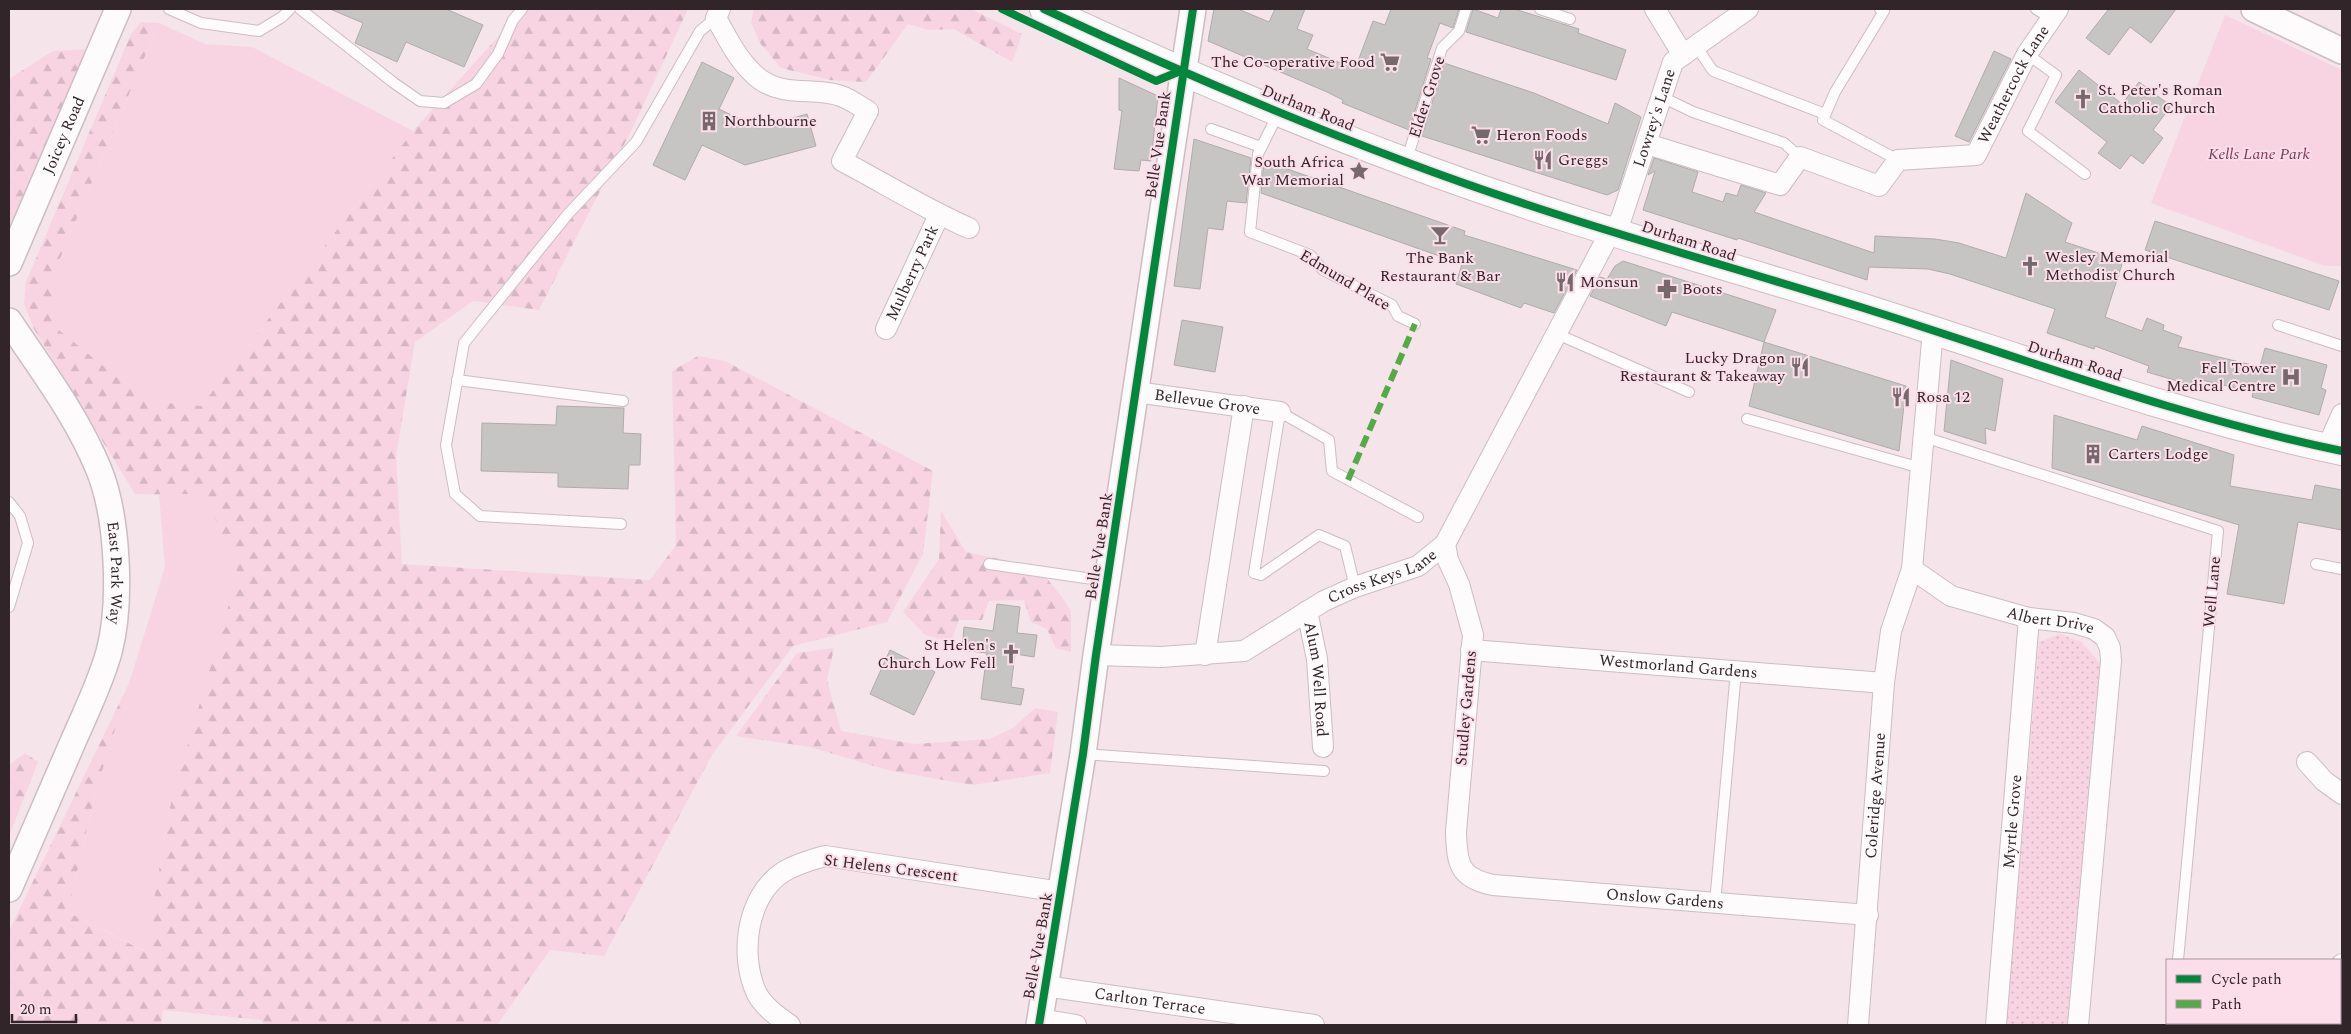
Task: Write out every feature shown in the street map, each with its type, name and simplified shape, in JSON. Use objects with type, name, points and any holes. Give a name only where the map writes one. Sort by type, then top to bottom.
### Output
[{"type":"main road","name":"Durham Road","points":[[1044,9],[1118,44],[1406,162],[1614,232],[1933,330],[2190,412],[2335,450]]},
{"type":"street","name":"Joicey Road","points":[[9,263],[118,9]]},
{"type":"street","name":"Belle Vue Bank","points":[[1040,1022],[1083,754],[1096,655],[1193,9]]},
{"type":"street","points":[[1656,9],[1689,50]]},
{"type":"street","points":[[2254,9],[2342,51]]},
{"type":"street","name":"Lowrey's Lane","points":[[1614,232],[1622,219],[1673,62],[1737,12]]},
{"type":"street","name":"Weathercock Lane","points":[[1898,160],[1976,155],[2048,12]]},
{"type":"street","name":"Mulberry Park","points":[[718,13],[745,65],[762,81],[784,90],[840,95],[868,111],[842,161],[939,215],[969,228]]},
{"type":"street","points":[[1647,144],[1780,185],[1800,158],[1880,186],[1898,160]]},
{"type":"street","name":"Mulberry Park","points":[[886,329],[939,215]]},
{"type":"street","name":"Cross Keys Lane","points":[[1096,655],[1160,657],[1244,651],[1324,601],[1355,587],[1418,566],[1445,544],[1605,242],[1614,232]]},
{"type":"street","name":"East Park Way","points":[[9,321],[59,396],[99,470],[112,515],[115,565],[114,614],[109,652],[91,700],[9,889]]},
{"type":"street","points":[[1912,569],[1933,330]]},
{"type":"street","name":"Bellevue Grove","points":[[1136,392],[1280,412]]},
{"type":"street","points":[[1205,655],[1244,406]]},
{"type":"street","points":[[2335,450],[2342,414]]},
{"type":"street","name":"Studley Gardens","points":[[1445,544],[1448,560],[1470,619],[1473,636],[1456,832],[1458,862],[1465,874]]},
{"type":"street","name":"Albert Drive","points":[[1912,569],[1951,596],[2029,618],[2074,623],[2094,629],[2105,637],[2110,648],[2111,661],[2078,1025]]},
{"type":"street","name":"Coleridge Avenue","points":[[1858,1025],[1868,915],[1884,683],[1891,632],[1912,569]]},
{"type":"street","name":"Alum Well Road","points":[[1307,611],[1317,659],[1323,747]]},
{"type":"street","name":"Myrtle Grove","points":[[1996,1025],[2029,618]]},
{"type":"street","name":"Westmorland Gardens","points":[[1471,650],[1884,683]]},
{"type":"street","points":[[2306,762],[2342,794]]},
{"type":"street","name":"St Helens Crescent","points":[[790,1025],[773,1013],[758,995],[748,971],[747,950],[750,926],[761,894],[782,873],[803,862],[825,856],[1061,892]]},
{"type":"street","name":"Onslow Gardens","points":[[1465,874],[1476,882],[1493,885],[1868,915]]},
{"type":"street","points":[[2341,976],[2342,964]]},
{"type":"street","name":"Carlton Terrace","points":[[1045,986],[1314,1025]]},
{"type":"street","points":[[1040,1022],[1076,1025]]},
{"type":"lane","points":[[169,9],[201,23],[259,31],[282,17],[290,9]]},
{"type":"lane","points":[[300,9],[394,83],[420,101],[444,103],[476,84],[498,54],[513,20],[522,9]]},
{"type":"lane","name":"Elder Grove","points":[[1406,162],[1442,48],[1459,31],[1466,9]]},
{"type":"lane","points":[[1540,9],[1570,19]]},
{"type":"lane","points":[[1880,9],[1884,11],[1823,120],[1898,160]]},
{"type":"lane","points":[[622,524],[480,516],[456,494],[446,445],[457,380],[464,343],[568,214],[636,142],[700,31],[718,13]]},
{"type":"lane","points":[[1689,50],[1712,71],[1825,114]]},
{"type":"lane","points":[[2026,54],[2056,75],[2028,132],[2085,174]]},
{"type":"lane","points":[[1662,97],[1693,112],[1784,143],[1800,158]]},
{"type":"lane","name":"Edmund Place","points":[[1280,111],[1261,147],[1250,232],[1310,255],[1323,270],[1392,305],[1398,316],[1415,324]]},
{"type":"lane","points":[[1211,129],[1261,147]]},
{"type":"lane","points":[[2278,325],[2342,346]]},
{"type":"lane","points":[[1556,334],[1689,392]]},
{"type":"lane","points":[[457,380],[623,401]]},
{"type":"lane","points":[[1355,587],[1345,546],[1319,535],[1261,575],[1254,573],[1280,412],[1329,440],[1332,472],[1418,517]]},
{"type":"lane","points":[[1747,419],[1921,468]]},
{"type":"lane","name":"Well Lane","points":[[1924,437],[2218,531],[2178,959]]},
{"type":"lane","points":[[9,502],[20,516],[28,543],[9,607]]},
{"type":"lane","points":[[989,564],[1107,582]]},
{"type":"lane","points":[[2316,564],[2342,569]]},
{"type":"lane","points":[[1715,903],[1736,671]]},
{"type":"lane","points":[[1083,754],[1324,771]]},
{"type":"green space","points":[[523,9],[688,9],[633,127],[539,310],[473,301],[415,342],[396,456],[402,564],[650,580],[676,545],[672,371],[698,356],[725,361],[933,471],[923,554],[887,622],[793,646],[712,755],[604,956],[550,950],[497,1025],[263,1025],[262,1020],[163,1010],[161,1025],[9,1025],[9,931],[134,673],[96,791],[68,912],[144,951],[171,802],[205,495],[135,494],[34,329],[24,304],[26,282],[131,34],[141,22],[159,23],[57,266],[201,406],[413,131]]},
{"type":"green space","points":[[754,9],[971,9],[1022,34],[1012,62],[954,29],[929,30],[908,24],[866,82],[830,80],[781,68],[760,43],[751,22]]},
{"type":"green space","name":"Kells Lane Park","points":[[2225,15],[2342,70],[2342,266],[2325,266],[2151,203]]},
{"type":"green space","points":[[159,23],[205,44],[252,47],[413,131],[201,406],[146,401],[54,326],[53,298],[57,266]]},
{"type":"green space","points":[[91,49],[9,237],[9,79],[53,51]]},
{"type":"green space","points":[[159,494],[205,494],[238,573],[171,802],[145,951],[68,912],[96,791],[165,567]]},
{"type":"green space","points":[[941,511],[966,552],[1038,567],[1071,612],[1071,652],[1056,648],[1047,629],[1031,622],[1024,600],[989,601],[982,620],[959,620],[951,642],[925,635],[903,612],[939,559]]},
{"type":"green space","points":[[2060,634],[2081,642],[2100,663],[2067,1025],[2006,1025],[2039,642]]},
{"type":"green space","points":[[834,648],[827,680],[841,731],[914,744],[990,739],[1013,728],[1035,708],[1058,712],[1050,773],[973,785],[891,771],[810,747],[736,736],[797,653]]},
{"type":"green space","points":[[25,753],[38,762],[9,836],[9,765]]},
{"type":"building","points":[[330,9],[446,9],[483,25],[464,67],[406,42],[397,62],[355,43],[363,23]]},
{"type":"building","points":[[1214,9],[1238,9],[1269,22],[1275,9],[1305,9],[1297,29],[1313,35],[1307,49],[1355,69],[1373,21],[1385,25],[1391,9],[1459,9],[1453,28],[1440,23],[1427,58],[1431,59],[1409,130],[1342,103],[1343,100],[1327,92],[1208,41]]},
{"type":"building","points":[[1473,9],[1498,18],[1501,9],[1514,9],[1579,29],[1578,33],[1626,50],[1616,80],[1466,32]]},
{"type":"building","points":[[2106,9],[2176,9],[2151,43],[2130,27],[2109,55],[2086,38],[2108,10]]},
{"type":"building","points":[[1994,51],[2011,59],[1969,142],[1955,136]]},
{"type":"building","name":"Northbourne","points":[[702,62],[734,78],[719,109],[758,128],[807,114],[816,146],[745,165],[702,145],[685,180],[653,165]]},
{"type":"building","points":[[1444,63],[1534,93],[1608,124],[1615,103],[1641,117],[1618,190],[1607,195],[1422,136]]},
{"type":"building","points":[[2079,70],[2122,104],[2139,82],[2171,106],[2153,130],[2163,138],[2143,164],[2131,155],[2120,169],[2098,153],[2107,142],[2055,102]]},
{"type":"building","points":[[1119,78],[1158,96],[1151,161],[1141,160],[1139,171],[1114,169],[1122,111],[1119,110]]},
{"type":"building","points":[[1194,139],[1251,158],[1246,203],[1227,201],[1223,230],[1208,228],[1200,289],[1174,286]]},
{"type":"building","points":[[1654,158],[1698,172],[1692,192],[1723,202],[1726,193],[1737,196],[1741,185],[1766,193],[1754,212],[1874,253],[1875,236],[1935,239],[1959,243],[2006,258],[2026,193],[2072,223],[2065,242],[2123,261],[2105,317],[2142,331],[2147,318],[2164,325],[2163,330],[2182,337],[2178,347],[2260,367],[2265,348],[2327,365],[2321,388],[2326,390],[2319,415],[2252,397],[2253,392],[2193,378],[2191,385],[2147,372],[2149,366],[2095,346],[2094,349],[2047,333],[2055,309],[1950,274],[1928,269],[1869,267],[1867,280],[1738,238],[1737,240],[1643,210],[1655,171],[1648,175]]},
{"type":"building","points":[[1264,162],[1465,231],[1464,235],[1577,270],[1554,313],[1524,303],[1521,308],[1456,284],[1462,264],[1261,193]]},
{"type":"building","points":[[2155,221],[2339,281],[2329,310],[2145,250]]},
{"type":"building","points":[[1623,261],[1776,310],[1764,342],[1672,312],[1666,326],[1590,296],[1600,277],[1607,279],[1615,266]]},
{"type":"building","points":[[1182,320],[1223,327],[1215,372],[1174,365]]},
{"type":"building","points":[[1764,342],[1906,386],[1899,451],[1749,406]]},
{"type":"building","points":[[1951,360],[2003,379],[1995,431],[1985,428],[1986,444],[1944,431]]},
{"type":"building","points":[[557,406],[624,408],[623,433],[641,434],[640,465],[629,465],[628,489],[558,487],[558,473],[481,471],[482,423],[556,425]]},
{"type":"building","points":[[2054,415],[2137,440],[2142,426],[2234,455],[2230,486],[2312,500],[2315,485],[2342,490],[2342,530],[2298,522],[2284,604],[2227,594],[2239,525],[2052,468]]},
{"type":"building","name":"St Helen's Church Low Fell","points":[[997,604],[1020,607],[1017,633],[1037,635],[1034,657],[1015,654],[1011,687],[1024,689],[1021,705],[981,699],[987,653],[962,650],[964,627],[993,631]]},
{"type":"building","points":[[890,650],[935,672],[914,715],[870,694]]},
{"type":"marked path","points":[[1348,480],[1415,324]]},
{"type":"cycle path","points":[[1002,9],[1156,81],[1183,70]]},
{"type":"cycle path","points":[[1044,9],[1133,50],[1269,108],[1406,162],[1522,203],[1873,311],[2165,405],[2283,438],[2342,451]]},
{"type":"cycle path","points":[[1039,1025],[1083,754],[1096,655],[1193,9]]},
{"type":"place","name":"The Co-operative Food","points":[[1390,62]]},
{"type":"place","name":"St. Peter's Roman Catholic Church","points":[[2083,99]]},
{"type":"place","name":"Northbourne","points":[[709,121]]},
{"type":"place","name":"Heron Foods","points":[[1481,135]]},
{"type":"place","name":"Greggs","points":[[1543,160]]},
{"type":"place","name":"South Africa War Memorial","points":[[1359,171]]},
{"type":"place","name":"The Bank Restaurant & Bar","points":[[1440,235]]},
{"type":"place","name":"Wesley Memorial Methodist Church","points":[[2030,266]]},
{"type":"place","name":"Monsun","points":[[1565,282]]},
{"type":"place","name":"Boots","points":[[1667,289]]},
{"type":"place","name":"Lucky Dragon Restaurant & Takeaway","points":[[1800,367]]},
{"type":"place","name":"Fell Tower Medical Centre","points":[[2291,377]]},
{"type":"place","name":"Rosa 12","points":[[1901,397]]},
{"type":"place","name":"Carters Lodge","points":[[2093,454]]},
{"type":"place","name":"St Helen's Church Low Fell","points":[[1011,654]]}]
